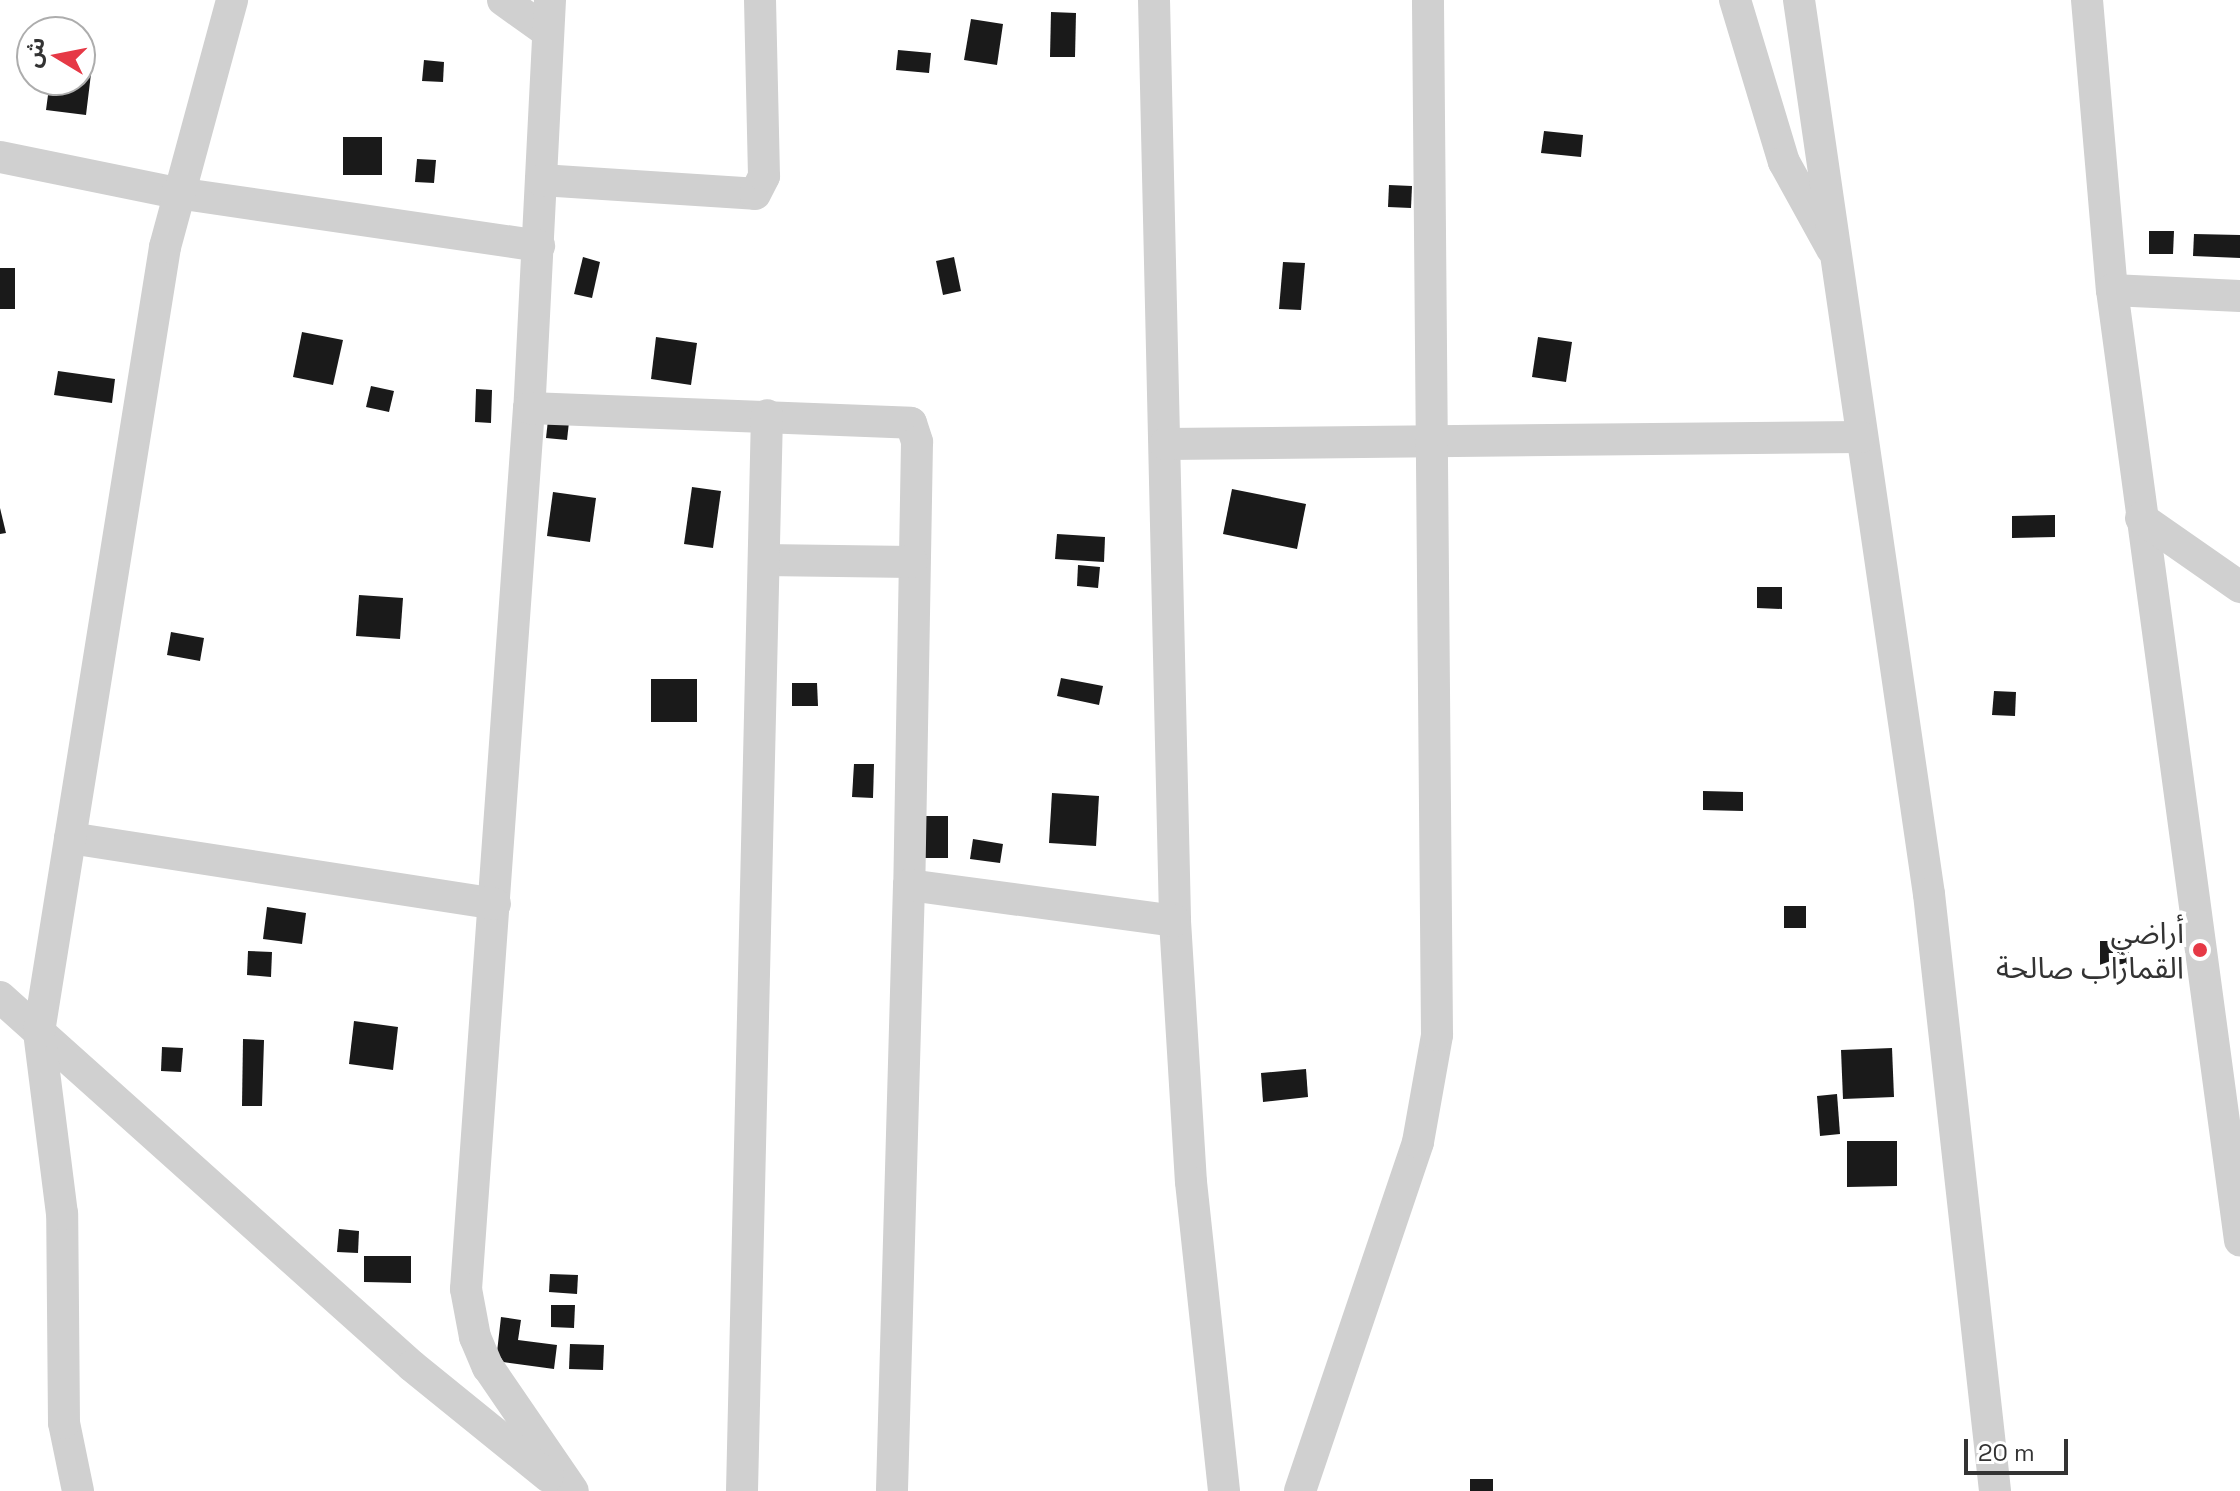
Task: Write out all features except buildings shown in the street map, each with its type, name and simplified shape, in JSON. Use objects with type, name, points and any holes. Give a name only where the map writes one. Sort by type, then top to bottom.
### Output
[{"type":"street","points":[[78,1491],[64,1423],[57,1150],[39,1032],[177,193],[232,0]]},
{"type":"street","points":[[503,0],[548,15],[529,408],[466,1289],[475,1337],[488,1367],[573,1491]]},
{"type":"street","points":[[541,180],[755,194],[764,176],[760,0]]},
{"type":"street","points":[[1154,0],[1175,921],[1191,1182],[1224,1491]]},
{"type":"street","points":[[1300,1491],[1381,1258],[1431,1090],[1437,1035],[1428,0]]},
{"type":"street","points":[[1735,0],[1784,162],[1839,259]]},
{"type":"street","points":[[1799,0],[1839,259],[1860,437],[1929,894],[1995,1491]]},
{"type":"street","points":[[2087,0],[2112,290],[2240,1240]]},
{"type":"street","points":[[0,157],[177,193],[539,246]]},
{"type":"street","points":[[2112,290],[2240,296]]},
{"type":"street","points":[[529,408],[911,423],[917,442],[912,562],[909,885],[892,1491]]},
{"type":"street","points":[[742,1491],[767,415]]},
{"type":"street","points":[[1165,444],[1860,437]]},
{"type":"street","points":[[2141,518],[2240,587]]},
{"type":"street","points":[[764,560],[912,562]]},
{"type":"street","points":[[70,838],[495,904]]},
{"type":"street","points":[[909,885],[1175,921]]},
{"type":"street","points":[[0,997],[412,1366],[566,1491]]},
{"type":"place","name":"أراضي القماراب صالحة","points":[[2200,950]]}]
